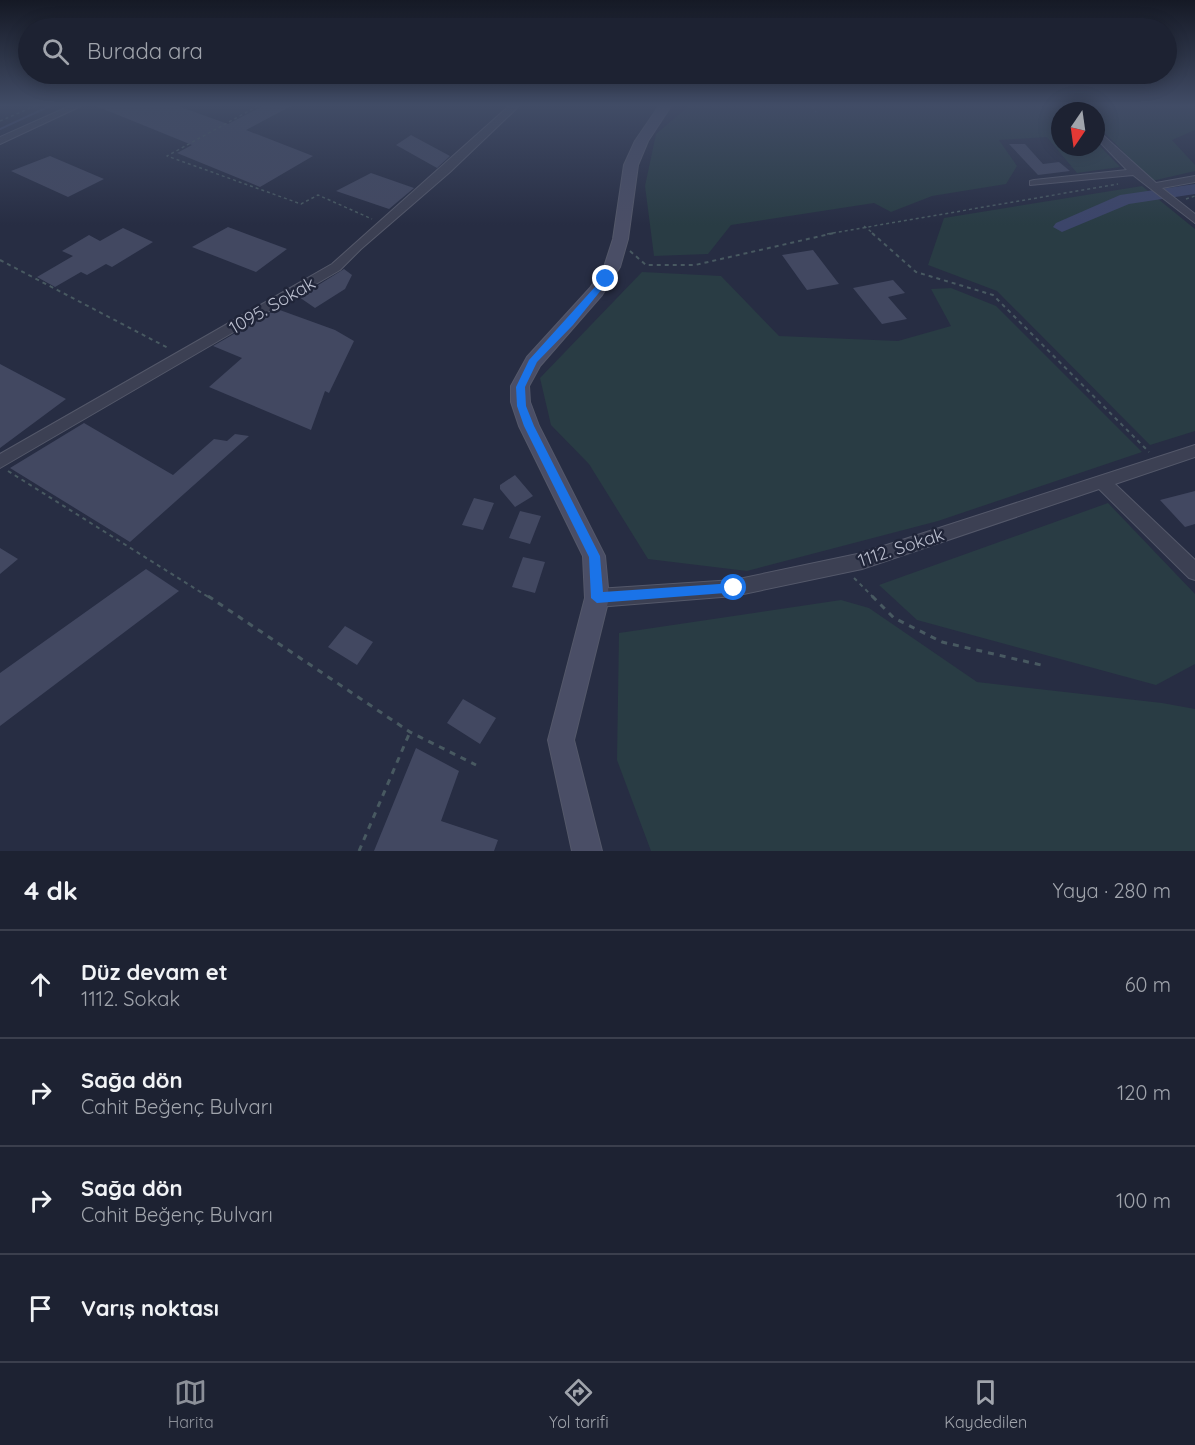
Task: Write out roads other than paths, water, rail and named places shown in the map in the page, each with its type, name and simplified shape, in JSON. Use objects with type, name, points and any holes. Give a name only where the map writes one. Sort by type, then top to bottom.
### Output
[{"type":"main road","points":[[587,851],[561,740],[597,598],[594,556],[529,426],[521,406],[520,387],[533,360],[570,323],[606,279],[615,261],[631,166],[639,146]]},
{"type":"street","name":"1095. Sokak","points":[[0,462],[336,267],[470,146]]},
{"type":"street","points":[[1109,146],[1135,172],[1195,220]]},
{"type":"street","points":[[1034,183],[1135,172]]},
{"type":"street","points":[[1149,184],[1195,178]]},
{"type":"street","name":"1112. Sokak","points":[[597,598],[734,588],[841,566],[1195,451]]},
{"type":"street","points":[[1102,482],[1195,572]]},
{"type":"waterway","points":[[1062,227],[1126,199],[1148,198],[1195,189]]}]
